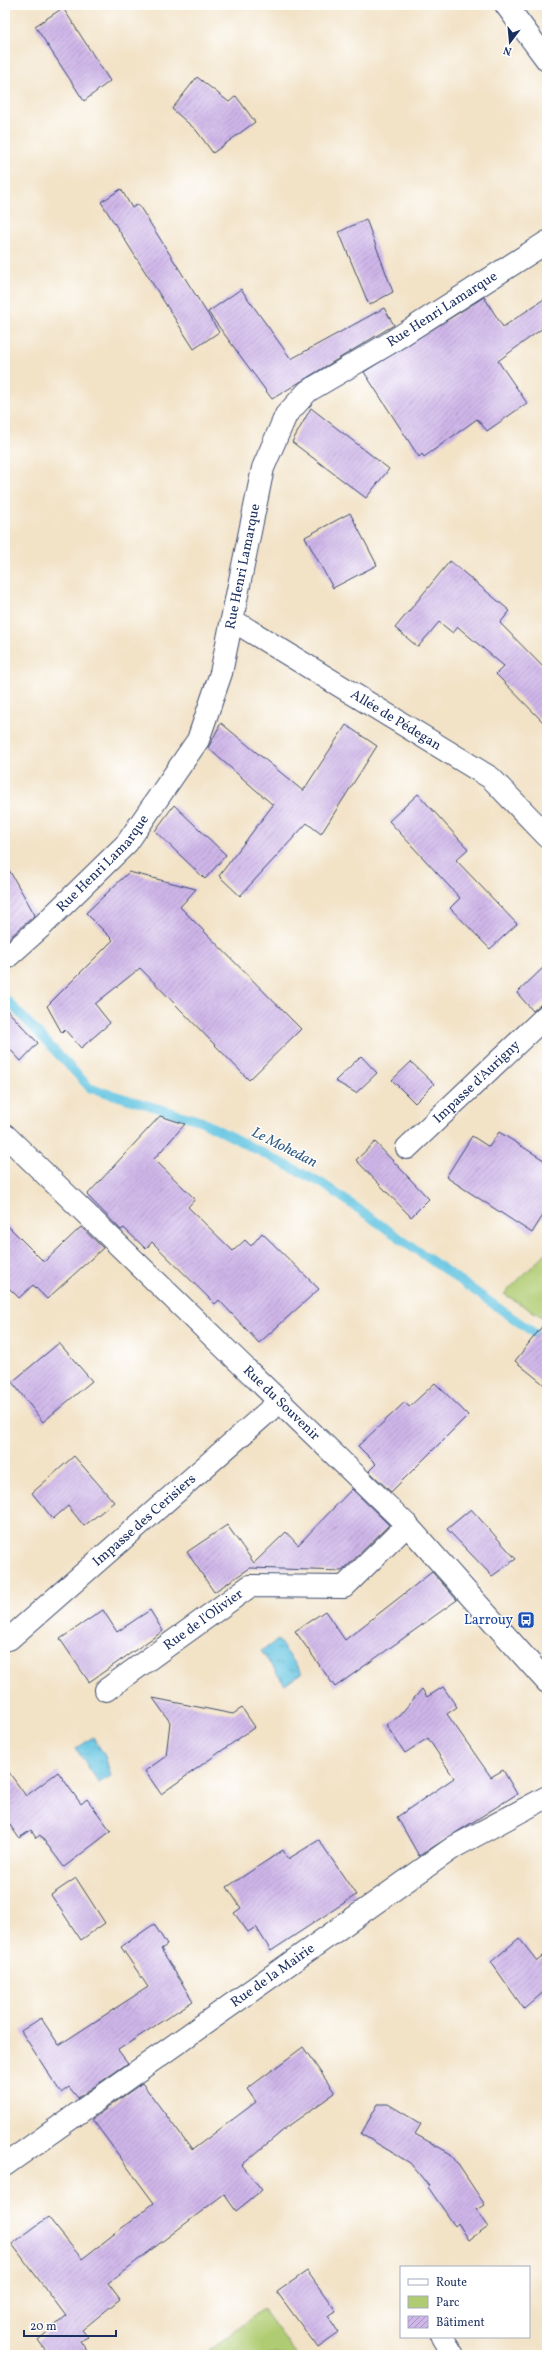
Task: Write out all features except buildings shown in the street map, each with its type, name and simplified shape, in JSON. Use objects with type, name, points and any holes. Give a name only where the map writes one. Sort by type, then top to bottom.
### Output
[{"type":"street","points":[[506,5],[547,60]]},
{"type":"street","name":"Rue Henri Lamarque","points":[[5,959],[41,927],[127,842],[198,740],[221,672],[263,468],[286,415],[308,391],[388,344],[547,242]]},
{"type":"street","name":"Allée de Pédegan","points":[[232,620],[491,778],[547,836]]},
{"type":"street","name":"Impasse d'Aurigny","points":[[406,1148],[547,1016]]},
{"type":"street","name":"Rue du Souvenir","points":[[5,1135],[407,1525],[547,1682]]},
{"type":"street","name":"Impasse des Cerisiers","points":[[9,1639],[280,1401]]},
{"type":"street","name":"Rue de l'Olivier","points":[[106,1690],[250,1586],[344,1587],[407,1525]]},
{"type":"street","name":"Rue de la Mairie","points":[[5,2165],[454,1847],[547,1797]]},
{"type":"street","points":[[443,2338],[453,2355]]},
{"type":"green space","points":[[547,1252],[547,1320],[504,1294]]},
{"type":"green space","points":[[263,2309],[297,2355],[203,2355]]},
{"type":"water","points":[[278,1640],[302,1673],[285,1685],[261,1651]]},
{"type":"water","points":[[93,1737],[105,1756],[111,1776],[99,1783],[76,1749]]},
{"type":"waterway","name":"Le Mohedan","points":[[5,998],[90,1088],[201,1121],[323,1184],[547,1342]]},
{"type":"place","name":"Larrouy","points":[[526,1620]]}]
